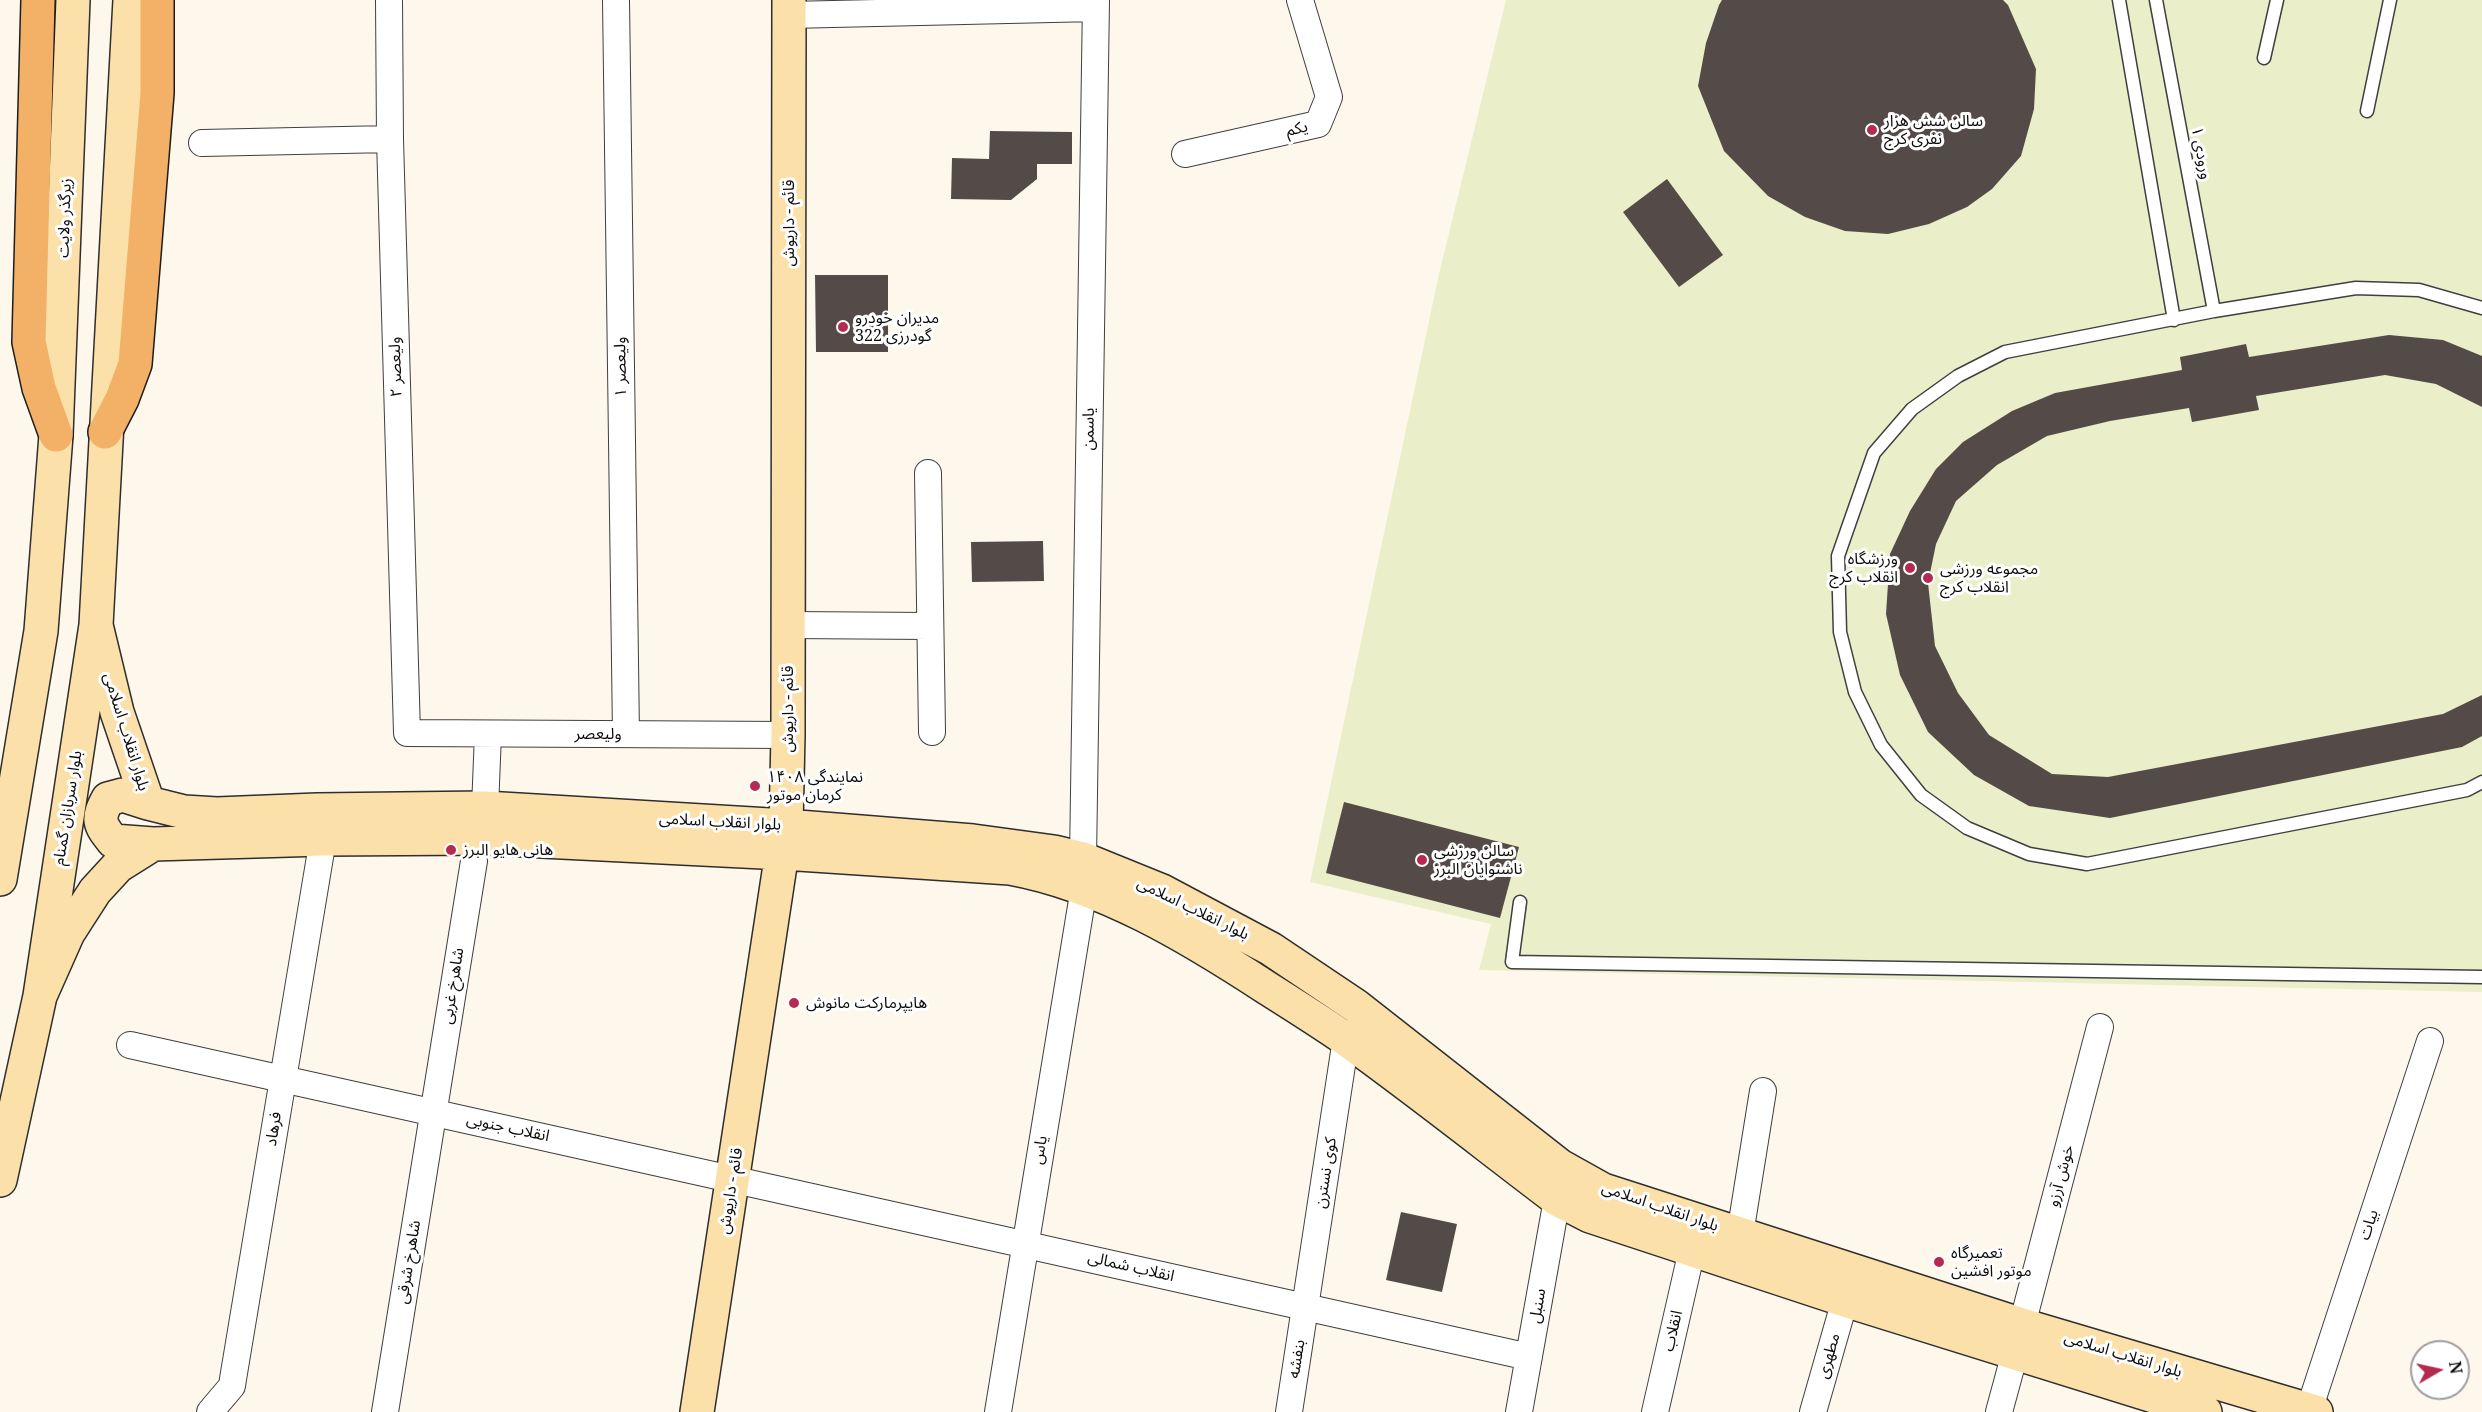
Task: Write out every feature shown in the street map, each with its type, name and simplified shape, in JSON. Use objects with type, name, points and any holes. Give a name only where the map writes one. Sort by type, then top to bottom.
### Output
[{"type":"main road","points":[[0,879],[41,631],[56,435],[39,388],[29,342],[38,0]]},
{"type":"main road","name":"زیرگذر ولایت","points":[[56,435],[73,0]]},
{"type":"main road","points":[[105,432],[130,0]]},
{"type":"main road","points":[[105,432],[122,399],[135,364],[157,93],[158,0]]},
{"type":"main road","name":"قائم - داریوش","points":[[697,1412],[785,839],[789,625],[789,7]]},
{"type":"main road","name":"بلوار سربازان گمنام","points":[[0,1180],[40,996],[96,625],[105,432]]},
{"type":"main road","name":"بلوار انقلاب اسلامی","points":[[96,625],[117,712],[148,802]]},
{"type":"main road","name":"بلوار انقلاب اسلامی","points":[[785,839],[323,839],[153,844],[114,841],[102,829],[100,814],[108,799],[123,795],[184,812],[217,814],[485,808],[785,839],[1043,874],[1084,874],[1162,891],[1271,949],[1356,1006],[1560,1166],[1603,1190],[1740,1234],[2019,1339],[2188,1410]]},
{"type":"main road","points":[[40,996],[68,933],[95,891],[118,866],[153,844]]},
{"type":"main road","name":"بلوار انقلاب اسلامی","points":[[1084,874],[1162,926],[1226,961],[1346,1039],[1557,1199],[1590,1216],[1845,1300],[2019,1339],[2312,1411]]},
{"type":"street","name":"ولیعصر ۲","points":[[389,0],[390,139],[407,734]]},
{"type":"street","name":"ولیعصر ۱","points":[[616,0],[626,734]]},
{"type":"street","name":"یکم","points":[[1185,154],[1318,124],[1329,97],[1300,0]]},
{"type":"street","points":[[789,7],[1096,4]]},
{"type":"street","name":"یاسمن","points":[[1084,874],[1096,4]]},
{"type":"street","points":[[202,143],[390,139]]},
{"type":"street","points":[[928,473],[932,732]]},
{"type":"street","points":[[789,625],[930,626]]},
{"type":"street","name":"ولیعصر","points":[[407,734],[788,735]]},
{"type":"street","points":[[485,808],[488,734]]},
{"type":"street","name":"فرهاد","points":[[210,1412],[232,1386],[323,839]]},
{"type":"street","name":"شاهرخ غربی","points":[[433,1111],[474,861]]},
{"type":"street","name":"یاس","points":[[998,1412],[1084,874]]},
{"type":"street","name":"خوش آرزو","points":[[1999,1412],[2100,1027]]},
{"type":"street","name":"کوی نسترن","points":[[1305,1306],[1346,1039]]},
{"type":"street","name":"بیات","points":[[2312,1411],[2430,1041]]},
{"type":"street","name":"انقلاب جنوبی","points":[[130,1045],[733,1178]]},
{"type":"street","points":[[1740,1234],[1763,1091]]},
{"type":"street","name":"شاهرخ شرقی","points":[[385,1412],[433,1111]]},
{"type":"street","name":"انقلاب شمالی","points":[[733,1178],[1528,1357]]},
{"type":"street","name":"سنبل","points":[[1519,1412],[1557,1199]]},
{"type":"street","name":"انقلاب","points":[[1655,1412],[1692,1250]]},
{"type":"street","name":"مطهری","points":[[1813,1412],[1845,1300]]},
{"type":"street","name":"بنفشه","points":[[1289,1412],[1305,1306]]},
{"type":"lane","points":[[2119,0],[2174,320]]},
{"type":"lane","name":"ورودی ۱","points":[[2156,0],[2214,311]]},
{"type":"lane","points":[[2264,58],[2277,0]]},
{"type":"lane","points":[[2367,111],[2390,0]]},
{"type":"lane","points":[[2482,308],[2419,290],[2356,288],[2214,311],[2005,352],[1958,376],[1912,409],[1874,453],[1838,556],[1840,632],[1855,692],[1881,745],[1921,795],[1967,828],[2030,854],[2087,864],[2467,790],[2482,782]]},
{"type":"lane","points":[[1520,902],[1512,962],[2482,977]]},
{"type":"green space","name":"مجموعه ورزشی انقلاب کرج","points":[[1506,0],[2482,0],[2482,992],[1479,970],[1491,924],[1310,882],[1439,274]]},
{"type":"building","name":"سالن شش هزار نفری کرج","points":[[1722,0],[2003,0],[2008,5],[2036,69],[2034,109],[2021,156],[1992,189],[1967,207],[1929,224],[1888,234],[1845,231],[1805,217],[1768,196],[1724,151],[1698,86],[1706,43]]},
{"type":"building","points":[[990,131],[1072,132],[1072,164],[1037,164],[1037,179],[1011,200],[951,199],[952,158],[989,159]]},
{"type":"building","points":[[1667,179],[1723,255],[1679,287],[1623,212]]},
{"type":"building","points":[[815,275],[888,275],[888,352],[816,352]]},
{"type":"building","name":"ورزشگاه انقلاب کرج","points":[[2389,335],[2443,340],[2482,356],[2482,407],[2436,384],[2385,375],[2256,396],[2259,410],[2192,422],[2189,408],[2110,421],[2047,436],[1997,465],[1956,501],[1936,544],[1928,583],[1935,646],[1958,693],[1989,735],[2052,774],[2108,777],[2443,714],[2482,695],[2482,736],[2462,747],[2110,818],[2029,806],[1974,775],[1928,732],[1900,675],[1886,614],[1890,554],[1910,511],[1936,469],[1963,442],[2012,411],[2055,393],[2182,370],[2180,357],[2246,344],[2249,357]]},
{"type":"building","points":[[1043,541],[1044,581],[972,582],[971,542]]},
{"type":"building","name":"سالن ورزشی ناشنوایان البرز","points":[[1344,802],[1519,847],[1500,918],[1326,873]]},
{"type":"building","points":[[1401,1212],[1457,1224],[1442,1292],[1386,1280]]},
{"type":"place","name":"سالن شش هزار نفری کرج","points":[[1872,130]]},
{"type":"place","name":"مدیران خودرو گودرزی 322","points":[[843,327]]},
{"type":"place","name":"ورزشگاه انقلاب کرج","points":[[1910,568]]},
{"type":"place","name":"مجموعه ورزشی انقلاب کرج","points":[[1928,578]]},
{"type":"place","name":"نمایندگی ۱۴۰۸ کرمان موتور","points":[[755,786]]},
{"type":"place","name":"هانی هایو البرز","points":[[451,850]]},
{"type":"place","name":"سالن ورزشی ناشنوایان البرز","points":[[1422,860]]},
{"type":"place","name":"هایپرمارکت مانوش","points":[[794,1003]]},
{"type":"place","name":"تعمیرگاه موتور افشین","points":[[1939,1262]]}]
